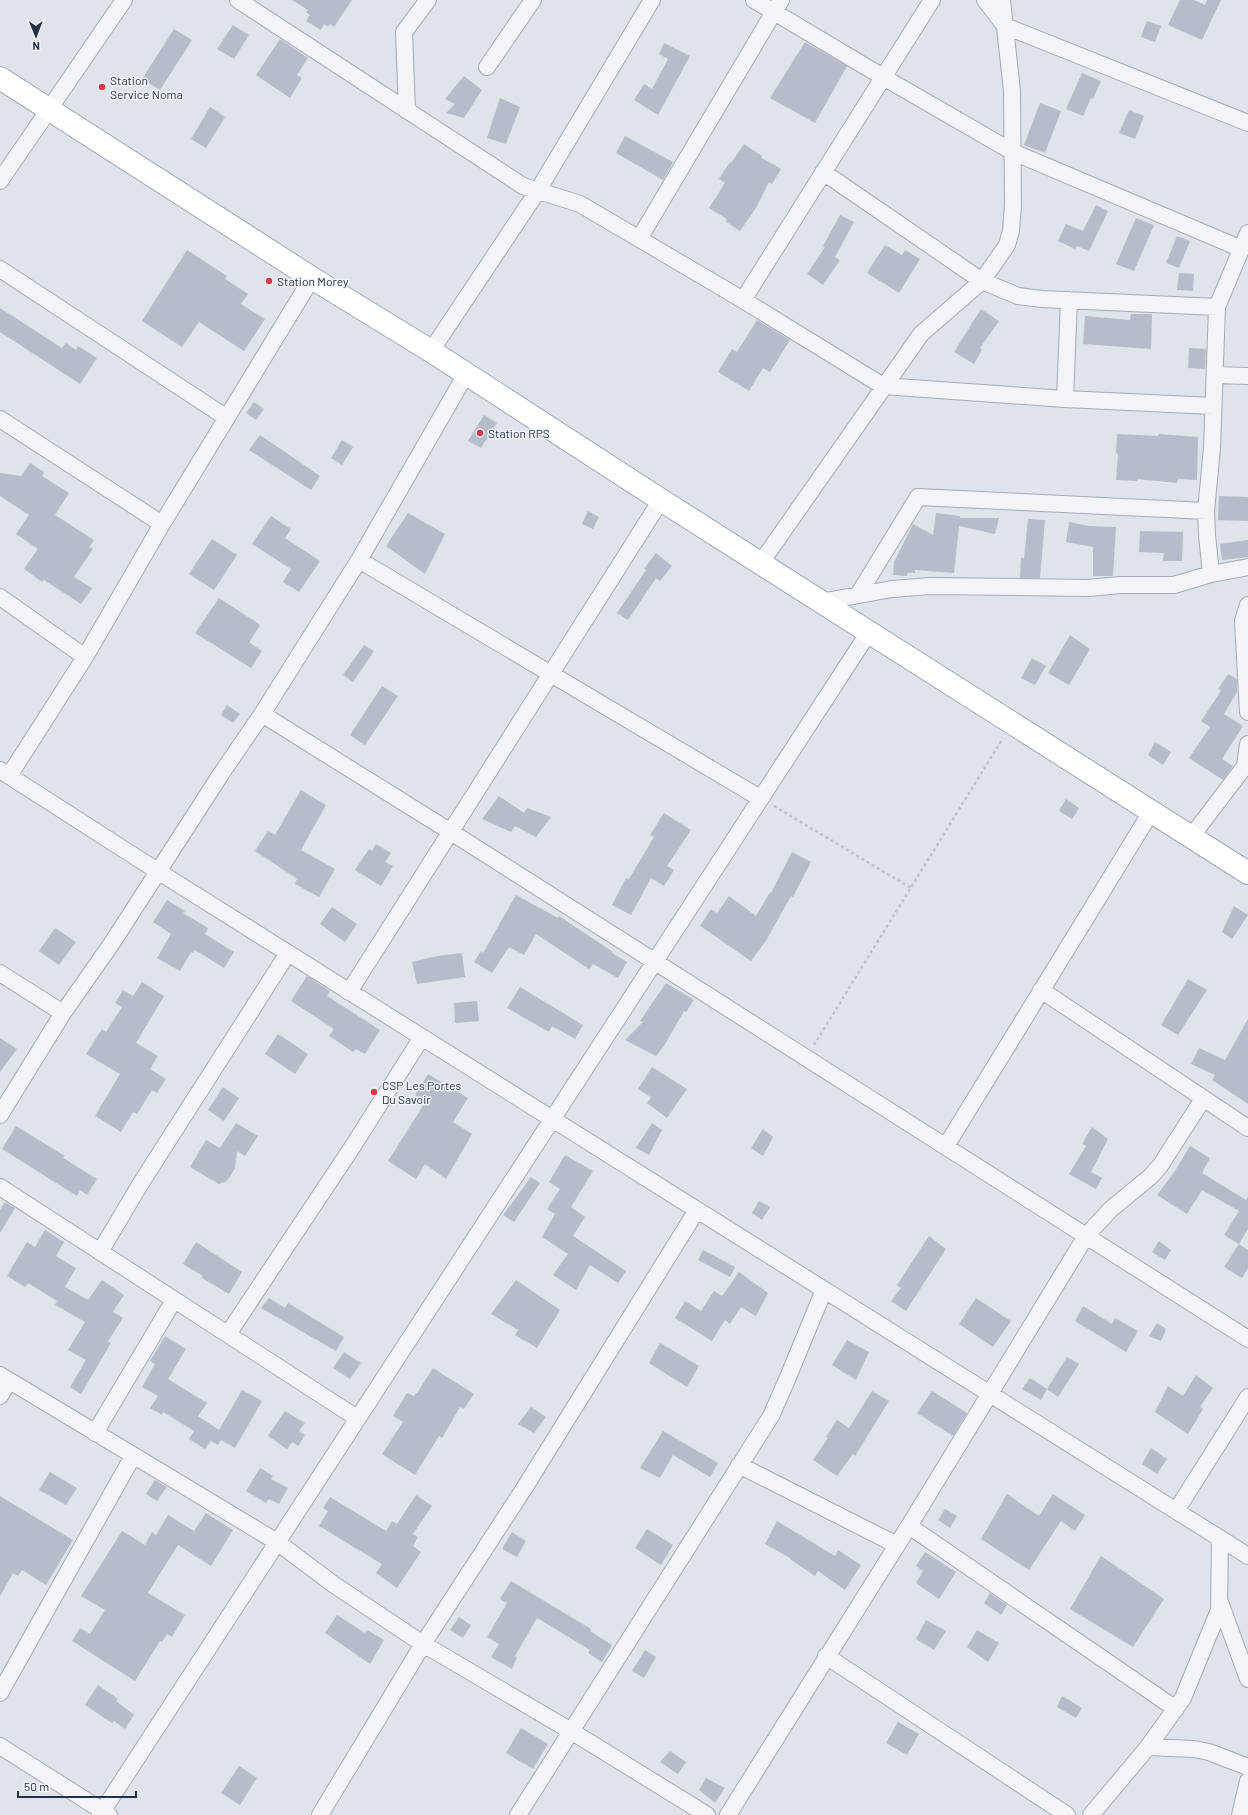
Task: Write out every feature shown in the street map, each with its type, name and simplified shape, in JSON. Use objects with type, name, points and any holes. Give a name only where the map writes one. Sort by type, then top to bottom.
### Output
[{"type":"main road","points":[[0,78],[312,278],[431,351],[760,564],[1248,873]]},
{"type":"street","points":[[0,181],[124,0]]},
{"type":"street","points":[[238,0],[523,186],[538,192],[580,204],[743,300],[883,386],[1066,399],[1213,406]]},
{"type":"street","points":[[407,111],[404,32],[428,0]]},
{"type":"street","points":[[487,67],[533,0]]},
{"type":"street","points":[[431,351],[538,192],[652,0]]},
{"type":"street","points":[[754,0],[777,6],[883,77],[1012,152],[1242,249]]},
{"type":"street","points":[[743,300],[932,0]]},
{"type":"street","points":[[985,0],[1005,26],[1248,123]]},
{"type":"street","points":[[760,564],[883,386],[921,334],[982,281],[1007,245],[1011,231],[1013,205],[1012,91],[1002,0]]},
{"type":"street","points":[[639,239],[777,6]]},
{"type":"street","points":[[823,172],[982,281],[1018,296],[1042,299],[1217,307]]},
{"type":"street","points":[[1211,574],[1206,511],[1212,448],[1217,307],[1248,233]]},
{"type":"street","points":[[0,269],[227,418]]},
{"type":"street","points":[[312,278],[162,524],[85,657],[4,773],[349,992],[1248,1556]]},
{"type":"street","points":[[1066,399],[1069,300]]},
{"type":"street","points":[[0,1114],[63,1012],[112,943],[159,872],[221,774],[262,714],[359,560],[466,374]]},
{"type":"street","points":[[1214,375],[1248,376]]},
{"type":"street","points":[[0,419],[162,524]]},
{"type":"street","points":[[858,595],[918,497],[1206,511]]},
{"type":"street","points":[[349,992],[661,500]]},
{"type":"street","points":[[359,560],[760,798]]},
{"type":"street","points":[[820,602],[892,588],[930,586],[1088,588],[1121,585],[1174,585],[1211,574],[1248,567]]},
{"type":"street","points":[[0,597],[85,657]]},
{"type":"street","points":[[1248,605],[1243,622],[1248,712]]},
{"type":"street","points":[[0,1746],[104,1814],[357,1418],[869,632]]},
{"type":"street","points":[[262,714],[451,832],[1248,1339]]},
{"type":"street","points":[[1191,837],[1246,764],[1248,744]]},
{"type":"street","points":[[946,1146],[1151,812]]},
{"type":"street","points":[[100,1252],[141,1183],[288,953]]},
{"type":"street","points":[[0,973],[63,1012]]},
{"type":"street","points":[[1041,990],[1248,1128]]},
{"type":"street","points":[[228,1334],[353,1146],[422,1037]]},
{"type":"street","points":[[728,1815],[826,1656],[909,1526],[1086,1236],[1111,1210],[1150,1177],[1160,1166],[1203,1099]]},
{"type":"street","points":[[0,1187],[357,1418]]},
{"type":"street","points":[[320,1815],[424,1644],[525,1487],[697,1210]]},
{"type":"street","points":[[518,1815],[771,1416],[780,1398],[824,1290]]},
{"type":"street","points":[[95,1433],[174,1300]]},
{"type":"street","points":[[0,1396],[5,1378],[277,1542],[332,1584],[424,1644],[571,1731],[707,1815]]},
{"type":"street","points":[[1176,1511],[1248,1397]]},
{"type":"street","points":[[0,1693],[133,1456]]},
{"type":"street","points":[[740,1465],[897,1545]]},
{"type":"street","points":[[909,1526],[1176,1710]]},
{"type":"street","points":[[1091,1815],[1148,1748],[1183,1698],[1216,1617],[1220,1602],[1220,1539]]},
{"type":"street","points":[[1220,1602],[1248,1679]]},
{"type":"street","points":[[826,1656],[1067,1815]]},
{"type":"street","points":[[1148,1748],[1194,1749],[1209,1752],[1248,1767]]},
{"type":"street","points":[[1240,1815],[1248,1781]]},
{"type":"path","points":[[806,1058],[1012,724]]},
{"type":"path","points":[[760,798],[911,888]]},
{"type":"building","points":[[292,0],[352,0],[334,27],[330,24],[328,27],[324,24],[321,30],[306,21],[310,15],[306,12],[308,10]]},
{"type":"building","points":[[1180,0],[1194,0],[1205,5],[1207,0],[1221,0],[1202,40],[1168,25]]},
{"type":"building","points":[[1147,21],[1161,26],[1155,42],[1141,37]]},
{"type":"building","points":[[233,25],[249,35],[234,59],[217,49]]},
{"type":"building","points":[[174,29],[192,40],[160,90],[142,79]]},
{"type":"building","points":[[280,39],[308,58],[297,75],[302,78],[290,98],[256,75]]},
{"type":"building","points":[[805,42],[847,66],[815,123],[770,98]]},
{"type":"building","points":[[664,43],[690,56],[658,115],[634,100],[644,84],[652,89],[668,59],[659,54]]},
{"type":"building","points":[[1082,73],[1101,81],[1083,116],[1066,109]]},
{"type":"building","points":[[464,76],[482,90],[464,118],[446,113],[455,104],[445,99]]},
{"type":"building","points":[[500,98],[520,107],[506,144],[487,138]]},
{"type":"building","points":[[1040,103],[1061,111],[1045,153],[1024,145]]},
{"type":"building","points":[[210,107],[225,117],[206,148],[191,139]]},
{"type":"building","points":[[1129,110],[1144,116],[1135,139],[1119,133]]},
{"type":"building","points":[[625,136],[673,162],[663,180],[616,153]]},
{"type":"building","points":[[744,144],[762,156],[762,158],[781,169],[772,184],[769,182],[756,208],[740,231],[725,221],[727,219],[709,208],[725,183],[719,179]]},
{"type":"building","points":[[1096,205],[1108,211],[1089,251],[1077,246],[1075,249],[1058,241],[1066,224],[1083,231]]},
{"type":"building","points":[[840,215],[854,222],[835,257],[840,260],[823,285],[807,274],[825,247],[823,246]]},
{"type":"building","points":[[1136,218],[1154,225],[1134,271],[1116,264]]},
{"type":"building","points":[[1177,236],[1190,241],[1179,268],[1166,263]]},
{"type":"building","points":[[885,245],[902,255],[905,250],[920,259],[899,293],[867,273]]},
{"type":"building","points":[[187,250],[227,276],[225,279],[248,294],[241,304],[265,319],[244,351],[199,322],[182,347],[142,321]]},
{"type":"building","points":[[1179,273],[1194,274],[1193,291],[1177,290]]},
{"type":"building","points":[[0,308],[62,348],[66,343],[76,350],[78,346],[97,358],[80,384],[0,332]]},
{"type":"building","points":[[981,309],[999,321],[980,348],[982,350],[974,364],[954,352]]},
{"type":"building","points":[[1131,314],[1152,314],[1151,349],[1083,344],[1085,316],[1130,320]]},
{"type":"building","points":[[757,320],[790,340],[770,372],[763,368],[749,391],[718,372],[732,349],[737,352]]},
{"type":"building","points":[[1189,348],[1206,349],[1205,369],[1188,368]]},
{"type":"building","points":[[254,402],[264,409],[256,420],[246,413]]},
{"type":"building","points":[[484,415],[497,423],[481,448],[468,441]]},
{"type":"building","points":[[1117,434],[1158,436],[1159,434],[1198,437],[1197,480],[1178,479],[1177,483],[1137,479],[1137,481],[1116,480],[1118,454],[1116,453]]},
{"type":"building","points":[[260,435],[320,476],[311,490],[249,450]]},
{"type":"building","points":[[342,440],[353,447],[342,465],[331,458]]},
{"type":"building","points":[[30,463],[44,472],[42,476],[69,493],[55,515],[94,540],[89,547],[93,549],[74,577],[92,588],[81,604],[44,580],[42,582],[24,569],[38,549],[16,534],[29,515],[0,496],[0,473],[21,476]]},
{"type":"building","points":[[1219,496],[1248,497],[1248,521],[1218,520]]},
{"type":"building","points":[[588,511],[599,517],[593,529],[582,524]]},
{"type":"building","points":[[408,513],[445,534],[425,574],[386,546]]},
{"type":"building","points":[[936,513],[960,516],[960,518],[999,518],[995,534],[959,526],[954,573],[915,570],[915,573],[908,573],[907,576],[893,575],[894,562],[913,524],[933,535]]},
{"type":"building","points":[[271,516],[291,529],[285,538],[320,561],[299,592],[283,582],[291,569],[252,544]]},
{"type":"building","points":[[1028,519],[1045,520],[1040,578],[1020,578],[1021,558],[1024,558]]},
{"type":"building","points":[[1069,522],[1088,526],[1116,527],[1113,576],[1093,576],[1093,547],[1066,542]]},
{"type":"building","points":[[1140,531],[1183,532],[1182,561],[1163,561],[1164,553],[1139,552]]},
{"type":"building","points":[[212,539],[237,555],[214,590],[189,574]]},
{"type":"building","points":[[1248,540],[1248,557],[1222,560],[1220,544]]},
{"type":"building","points":[[656,553],[672,566],[660,581],[656,578],[628,620],[617,613],[646,570],[644,569]]},
{"type":"building","points":[[219,598],[260,625],[250,643],[262,651],[251,668],[195,633]]},
{"type":"building","points":[[1070,635],[1090,649],[1069,685],[1048,673]]},
{"type":"building","points":[[364,645],[374,651],[353,682],[343,675]]},
{"type":"building","points":[[1032,658],[1046,666],[1035,685],[1021,678]]},
{"type":"building","points":[[1228,674],[1237,679],[1237,692],[1224,714],[1243,726],[1222,759],[1233,766],[1223,780],[1189,758],[1210,727],[1201,721],[1221,691],[1218,689]]},
{"type":"building","points":[[382,686],[398,696],[365,745],[350,735]]},
{"type":"building","points":[[227,705],[240,714],[233,723],[221,715]]},
{"type":"building","points":[[1155,742],[1171,752],[1163,765],[1148,755]]},
{"type":"building","points":[[301,790],[326,805],[301,850],[335,869],[319,897],[295,884],[297,879],[255,851],[268,831],[275,835]]},
{"type":"building","points":[[499,796],[524,813],[527,808],[551,817],[536,837],[515,826],[511,832],[482,819]]},
{"type":"building","points":[[1066,799],[1079,808],[1072,819],[1059,811]]},
{"type":"building","points":[[664,813],[691,830],[667,866],[674,870],[664,886],[651,878],[631,915],[612,905],[626,878],[629,879],[654,837],[650,835]]},
{"type":"building","points":[[376,844],[391,853],[385,862],[393,866],[381,886],[355,870],[369,849],[372,851]]},
{"type":"building","points":[[792,852],[811,862],[793,897],[791,896],[767,939],[751,961],[700,926],[711,909],[717,913],[729,896],[756,916],[770,892],[771,893]]},
{"type":"building","points":[[516,895],[558,918],[559,916],[627,962],[618,978],[593,964],[589,969],[536,934],[524,955],[509,947],[492,973],[474,962],[481,951],[483,953]]},
{"type":"building","points":[[167,900],[185,911],[183,913],[208,928],[205,934],[234,952],[224,968],[195,950],[193,953],[191,952],[180,971],[157,958],[171,934],[153,922]]},
{"type":"building","points":[[1234,906],[1248,915],[1232,939],[1222,932]]},
{"type":"building","points":[[332,907],[357,924],[345,942],[320,924]]},
{"type":"building","points":[[55,928],[76,942],[59,965],[39,951]]},
{"type":"building","points":[[462,953],[465,977],[417,984],[412,962],[437,956]]},
{"type":"building","points":[[307,976],[330,991],[327,996],[380,1030],[365,1054],[356,1049],[353,1052],[329,1036],[334,1029],[291,1001]]},
{"type":"building","points":[[1188,979],[1207,990],[1178,1035],[1161,1025]]},
{"type":"building","points":[[142,982],[164,996],[136,1043],[158,1056],[150,1069],[166,1079],[157,1093],[152,1090],[137,1114],[133,1112],[121,1132],[95,1116],[120,1074],[86,1054],[102,1029],[106,1032],[122,1007],[115,1003],[123,990],[133,996]]},
{"type":"building","points":[[666,983],[694,1000],[686,1012],[684,1011],[664,1046],[656,1056],[625,1040],[643,1022],[640,1021]]},
{"type":"building","points":[[520,987],[583,1025],[575,1039],[552,1026],[549,1032],[507,1008]]},
{"type":"building","points":[[477,1001],[479,1021],[455,1023],[454,1003]]},
{"type":"building","points":[[1248,1019],[1248,1104],[1212,1080],[1215,1075],[1191,1064],[1199,1048],[1225,1060]]},
{"type":"building","points":[[278,1034],[308,1054],[295,1074],[265,1054]]},
{"type":"building","points":[[0,1038],[17,1049],[0,1072]]},
{"type":"building","points":[[652,1067],[687,1089],[667,1118],[647,1103],[651,1097],[638,1089]]},
{"type":"building","points":[[428,1074],[468,1098],[453,1122],[472,1134],[446,1179],[425,1164],[416,1179],[388,1161],[426,1101],[415,1095]]},
{"type":"building","points":[[223,1087],[239,1098],[224,1121],[208,1110]]},
{"type":"building","points":[[236,1123],[258,1136],[245,1156],[237,1151],[235,1168],[225,1182],[219,1184],[190,1167],[206,1140],[220,1148]]},
{"type":"building","points":[[652,1123],[662,1130],[649,1155],[636,1148]]},
{"type":"building","points":[[16,1126],[65,1156],[63,1158],[97,1179],[87,1195],[80,1190],[77,1196],[2,1149]]},
{"type":"building","points":[[1092,1127],[1108,1139],[1091,1172],[1102,1178],[1096,1189],[1069,1174],[1086,1146],[1082,1144]]},
{"type":"building","points":[[763,1129],[773,1137],[763,1156],[751,1148]]},
{"type":"building","points":[[1190,1146],[1210,1158],[1202,1173],[1246,1200],[1248,1197],[1248,1229],[1239,1244],[1224,1235],[1239,1211],[1202,1190],[1187,1214],[1157,1195],[1175,1171]]},
{"type":"building","points":[[565,1155],[593,1171],[571,1207],[585,1217],[573,1236],[626,1271],[618,1283],[590,1265],[576,1290],[553,1275],[568,1254],[542,1237],[555,1214],[547,1209],[560,1189],[549,1182]]},
{"type":"building","points":[[531,1177],[540,1183],[514,1222],[503,1215]]},
{"type":"building","points":[[759,1201],[770,1207],[762,1220],[752,1213]]},
{"type":"building","points":[[5,1202],[15,1208],[0,1233],[0,1210]]},
{"type":"building","points":[[45,1230],[64,1242],[56,1256],[76,1268],[65,1287],[88,1300],[102,1280],[124,1295],[113,1312],[123,1318],[108,1341],[111,1343],[81,1394],[70,1387],[86,1360],[68,1350],[85,1322],[55,1305],[57,1301],[28,1283],[25,1287],[7,1276],[27,1242],[35,1247]]},
{"type":"building","points":[[929,1236],[946,1249],[906,1311],[891,1301],[901,1288],[897,1285]]},
{"type":"building","points":[[1159,1241],[1171,1250],[1165,1260],[1152,1252]]},
{"type":"building","points":[[196,1242],[242,1272],[229,1294],[202,1278],[203,1276],[183,1264]]},
{"type":"building","points":[[1239,1244],[1248,1250],[1248,1268],[1242,1278],[1224,1267]]},
{"type":"building","points":[[703,1250],[735,1267],[730,1277],[698,1260]]},
{"type":"building","points":[[739,1272],[768,1293],[756,1316],[741,1307],[730,1324],[725,1320],[712,1341],[675,1318],[685,1301],[701,1311],[714,1291],[722,1296]]},
{"type":"building","points":[[516,1280],[560,1310],[537,1348],[515,1335],[518,1330],[491,1314]]},
{"type":"building","points":[[269,1298],[285,1308],[288,1303],[344,1337],[336,1351],[261,1308]]},
{"type":"building","points":[[976,1298],[1011,1321],[993,1347],[959,1324]]},
{"type":"building","points":[[1083,1306],[1112,1324],[1115,1318],[1138,1331],[1126,1352],[1075,1321]]},
{"type":"building","points":[[1157,1323],[1166,1329],[1161,1341],[1149,1336]]},
{"type":"building","points":[[165,1336],[186,1349],[168,1379],[207,1403],[198,1416],[219,1430],[242,1390],[262,1401],[235,1448],[221,1440],[218,1445],[211,1441],[205,1449],[189,1439],[194,1431],[163,1412],[162,1415],[150,1408],[158,1396],[142,1387],[155,1364],[150,1361]]},
{"type":"building","points":[[847,1340],[869,1352],[856,1380],[832,1365]]},
{"type":"building","points":[[660,1343],[699,1366],[687,1387],[649,1363]]},
{"type":"building","points":[[344,1352],[361,1363],[350,1379],[333,1368]]},
{"type":"building","points":[[1067,1357],[1079,1364],[1058,1397],[1047,1389]]},
{"type":"building","points":[[433,1368],[474,1394],[464,1409],[460,1407],[442,1438],[439,1436],[415,1475],[382,1454],[403,1422],[393,1416],[407,1393],[414,1396]]},
{"type":"building","points":[[1196,1375],[1213,1388],[1200,1407],[1203,1409],[1188,1434],[1155,1412],[1168,1386],[1183,1396]]},
{"type":"building","points":[[1030,1378],[1047,1389],[1041,1400],[1022,1389]]},
{"type":"building","points":[[872,1391],[889,1401],[855,1456],[853,1454],[837,1476],[813,1460],[828,1438],[826,1437],[837,1420],[849,1428]]},
{"type":"building","points":[[932,1391],[967,1413],[953,1436],[917,1413]]},
{"type":"building","points":[[531,1407],[546,1417],[534,1433],[518,1424]]},
{"type":"building","points":[[285,1411],[305,1423],[299,1431],[305,1435],[298,1446],[292,1442],[287,1449],[268,1436]]},
{"type":"building","points":[[663,1431],[718,1463],[710,1477],[673,1455],[660,1478],[640,1468]]},
{"type":"building","points":[[1151,1448],[1167,1459],[1157,1474],[1142,1464]]},
{"type":"building","points":[[260,1468],[273,1476],[271,1479],[288,1488],[279,1504],[269,1499],[266,1503],[246,1491]]},
{"type":"building","points":[[50,1472],[77,1488],[66,1505],[39,1490]]},
{"type":"building","points":[[155,1480],[167,1487],[157,1501],[146,1494]]},
{"type":"building","points":[[1007,1494],[1039,1516],[1053,1494],[1085,1515],[1075,1531],[1061,1521],[1029,1570],[981,1539]]},
{"type":"building","points":[[416,1495],[432,1506],[413,1534],[418,1537],[413,1546],[421,1552],[397,1588],[376,1573],[382,1564],[319,1526],[328,1511],[323,1508],[330,1497],[386,1531],[392,1521],[397,1524]]},
{"type":"building","points":[[0,1496],[73,1540],[46,1585],[22,1570],[18,1576],[13,1573],[0,1596]]},
{"type":"building","points":[[945,1509],[957,1516],[950,1528],[938,1520]]},
{"type":"building","points":[[206,1513],[233,1530],[211,1566],[178,1545],[148,1593],[185,1615],[172,1637],[167,1634],[162,1642],[160,1641],[135,1681],[72,1641],[80,1628],[90,1634],[105,1610],[81,1596],[122,1531],[145,1545],[152,1532],[156,1535],[168,1515],[194,1531]]},
{"type":"building","points":[[777,1521],[835,1556],[838,1550],[861,1565],[845,1590],[818,1571],[815,1576],[790,1558],[765,1544]]},
{"type":"building","points":[[647,1529],[673,1545],[661,1565],[635,1548]]},
{"type":"building","points":[[512,1532],[526,1541],[517,1557],[502,1549]]},
{"type":"building","points":[[925,1552],[956,1572],[939,1599],[916,1583],[923,1571],[916,1566]]},
{"type":"building","points":[[1101,1556],[1164,1599],[1133,1647],[1070,1609]]},
{"type":"building","points":[[511,1581],[591,1629],[590,1631],[612,1645],[602,1662],[588,1653],[590,1650],[537,1618],[515,1656],[517,1657],[512,1669],[491,1657],[499,1644],[487,1637],[507,1603],[500,1599]]},
{"type":"building","points":[[990,1593],[1007,1605],[1001,1615],[984,1603]]},
{"type":"building","points":[[337,1615],[365,1633],[367,1630],[384,1640],[370,1664],[325,1633]]},
{"type":"building","points":[[459,1617],[471,1625],[463,1638],[450,1630]]},
{"type":"building","points":[[926,1620],[946,1631],[934,1650],[916,1639]]},
{"type":"building","points":[[977,1630],[999,1643],[988,1662],[967,1647]]},
{"type":"building","points":[[645,1650],[656,1657],[644,1678],[632,1671]]},
{"type":"building","points":[[98,1685],[118,1699],[116,1701],[134,1715],[125,1729],[114,1721],[112,1723],[85,1705]]},
{"type":"building","points":[[1062,1696],[1082,1708],[1076,1718],[1057,1707]]},
{"type":"building","points":[[898,1722],[919,1734],[907,1755],[886,1743]]},
{"type":"building","points":[[521,1728],[548,1744],[533,1769],[506,1753]]},
{"type":"building","points":[[670,1751],[686,1762],[678,1774],[660,1762]]},
{"type":"building","points":[[239,1766],[257,1778],[240,1805],[221,1793]]},
{"type":"building","points":[[706,1778],[725,1788],[715,1803],[699,1790]]},
{"type":"place","name":"Station Service Noma","points":[[102,87]]},
{"type":"place","name":"Station Morey","points":[[269,281]]},
{"type":"place","name":"Station RPS","points":[[480,433]]},
{"type":"place","name":"CSP Les Portes Du Savoir","points":[[374,1092]]}]
